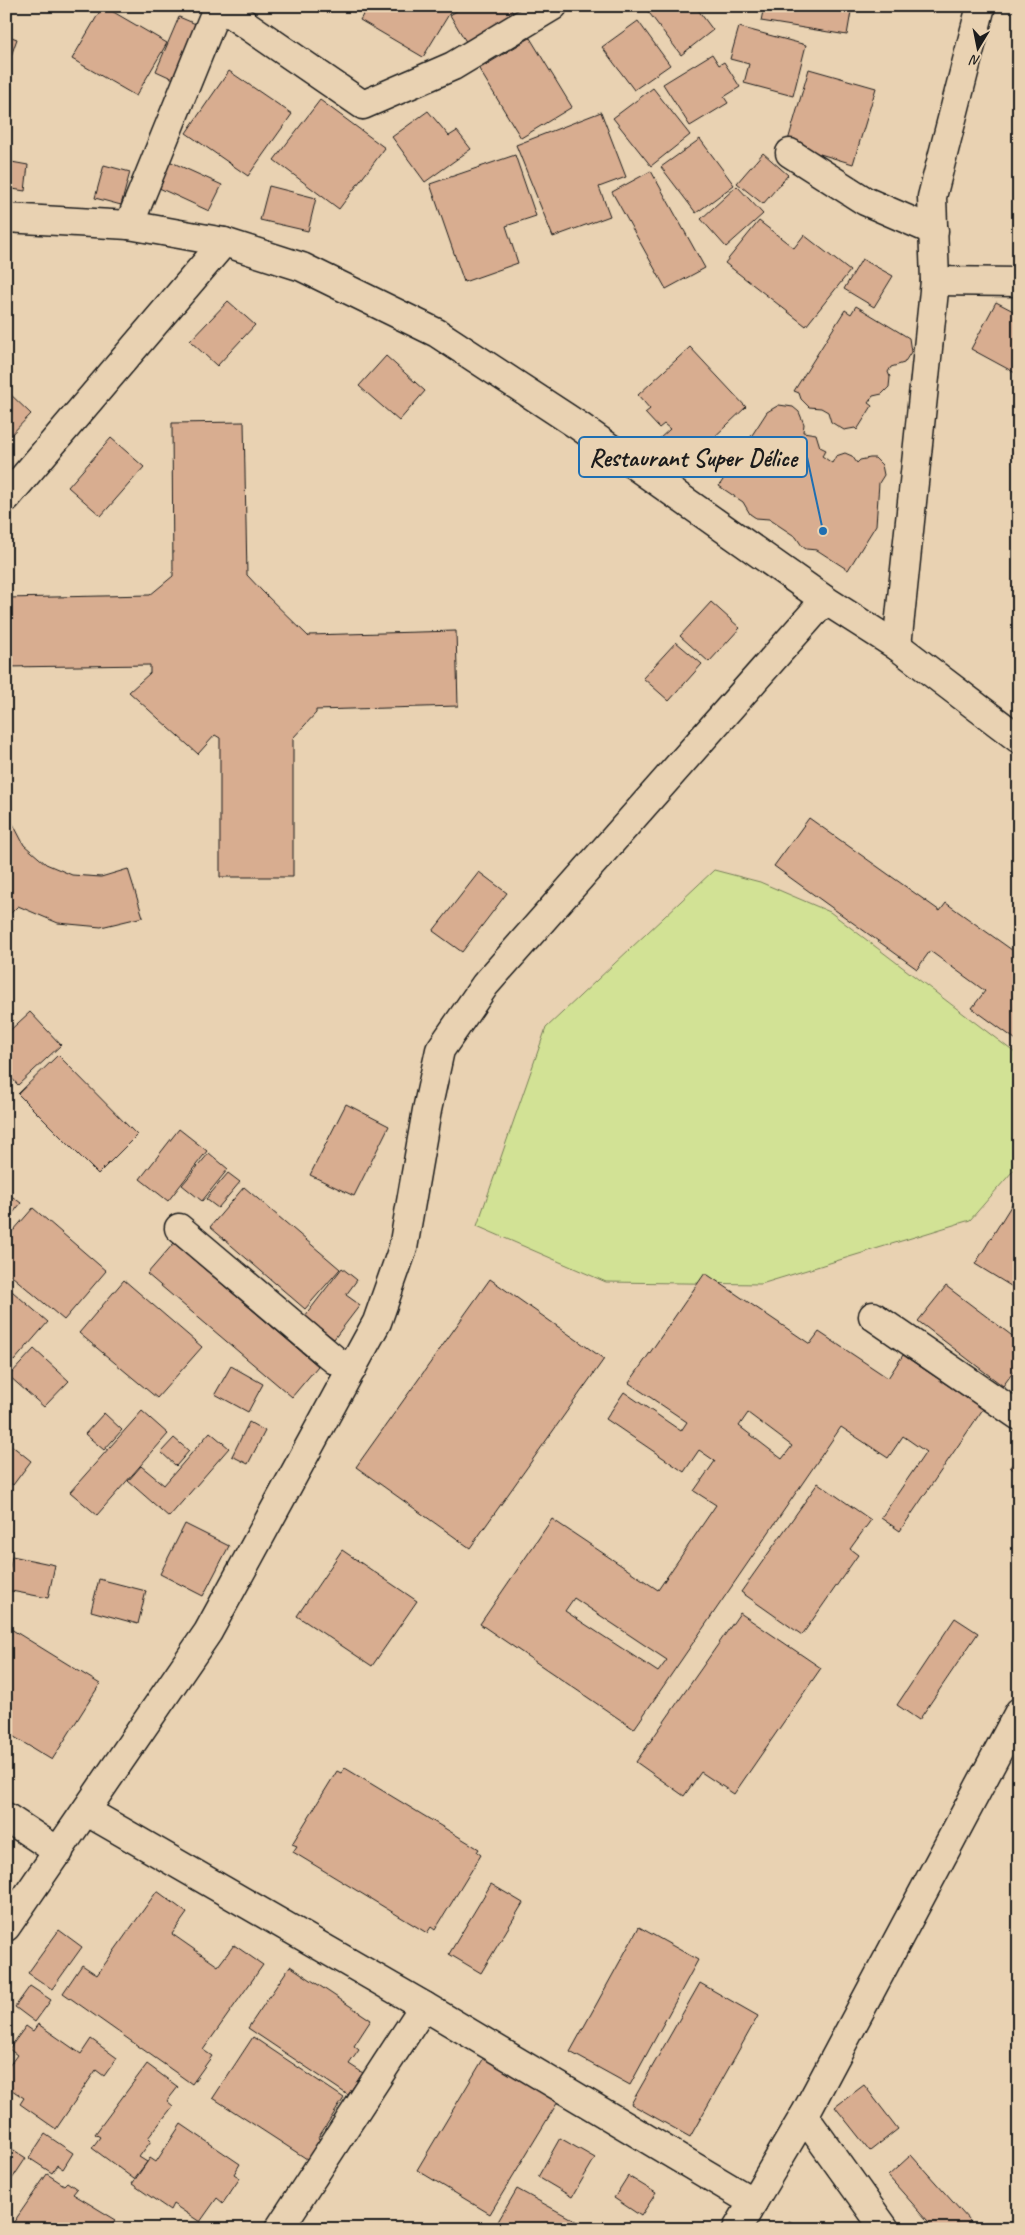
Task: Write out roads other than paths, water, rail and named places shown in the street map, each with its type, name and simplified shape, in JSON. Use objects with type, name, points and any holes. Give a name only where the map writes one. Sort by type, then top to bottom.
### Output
[{"type":"street","points":[[129,225],[219,6],[363,105],[453,66],[554,6]]},
{"type":"street","points":[[897,646],[935,281],[932,197],[981,6]]},
{"type":"street","points":[[790,153],[865,201],[934,231]]},
{"type":"street","points":[[6,218],[129,225],[224,242],[302,267],[436,333],[579,426],[825,600],[897,646],[1019,739]]},
{"type":"street","points":[[6,498],[224,242]]},
{"type":"street","points":[[935,281],[1019,282]]},
{"type":"street","points":[[6,1927],[208,1632],[377,1322],[403,1248],[426,1110],[440,1050],[485,985],[825,600]]},
{"type":"street","points":[[179,1228],[335,1360],[352,1369]]},
{"type":"street","points":[[873,1316],[1019,1416]]},
{"type":"street","points":[[737,2229],[804,2116],[1019,1712]]},
{"type":"street","points":[[86,1811],[424,2006],[753,2202]]},
{"type":"street","points":[[6,1817],[59,1852]]},
{"type":"street","points":[[280,2229],[424,2006]]},
{"type":"street","points":[[804,2116],[885,2229]]},
{"type":"place","name":"Restaurant Super Délice","points":[[823,531]]}]
